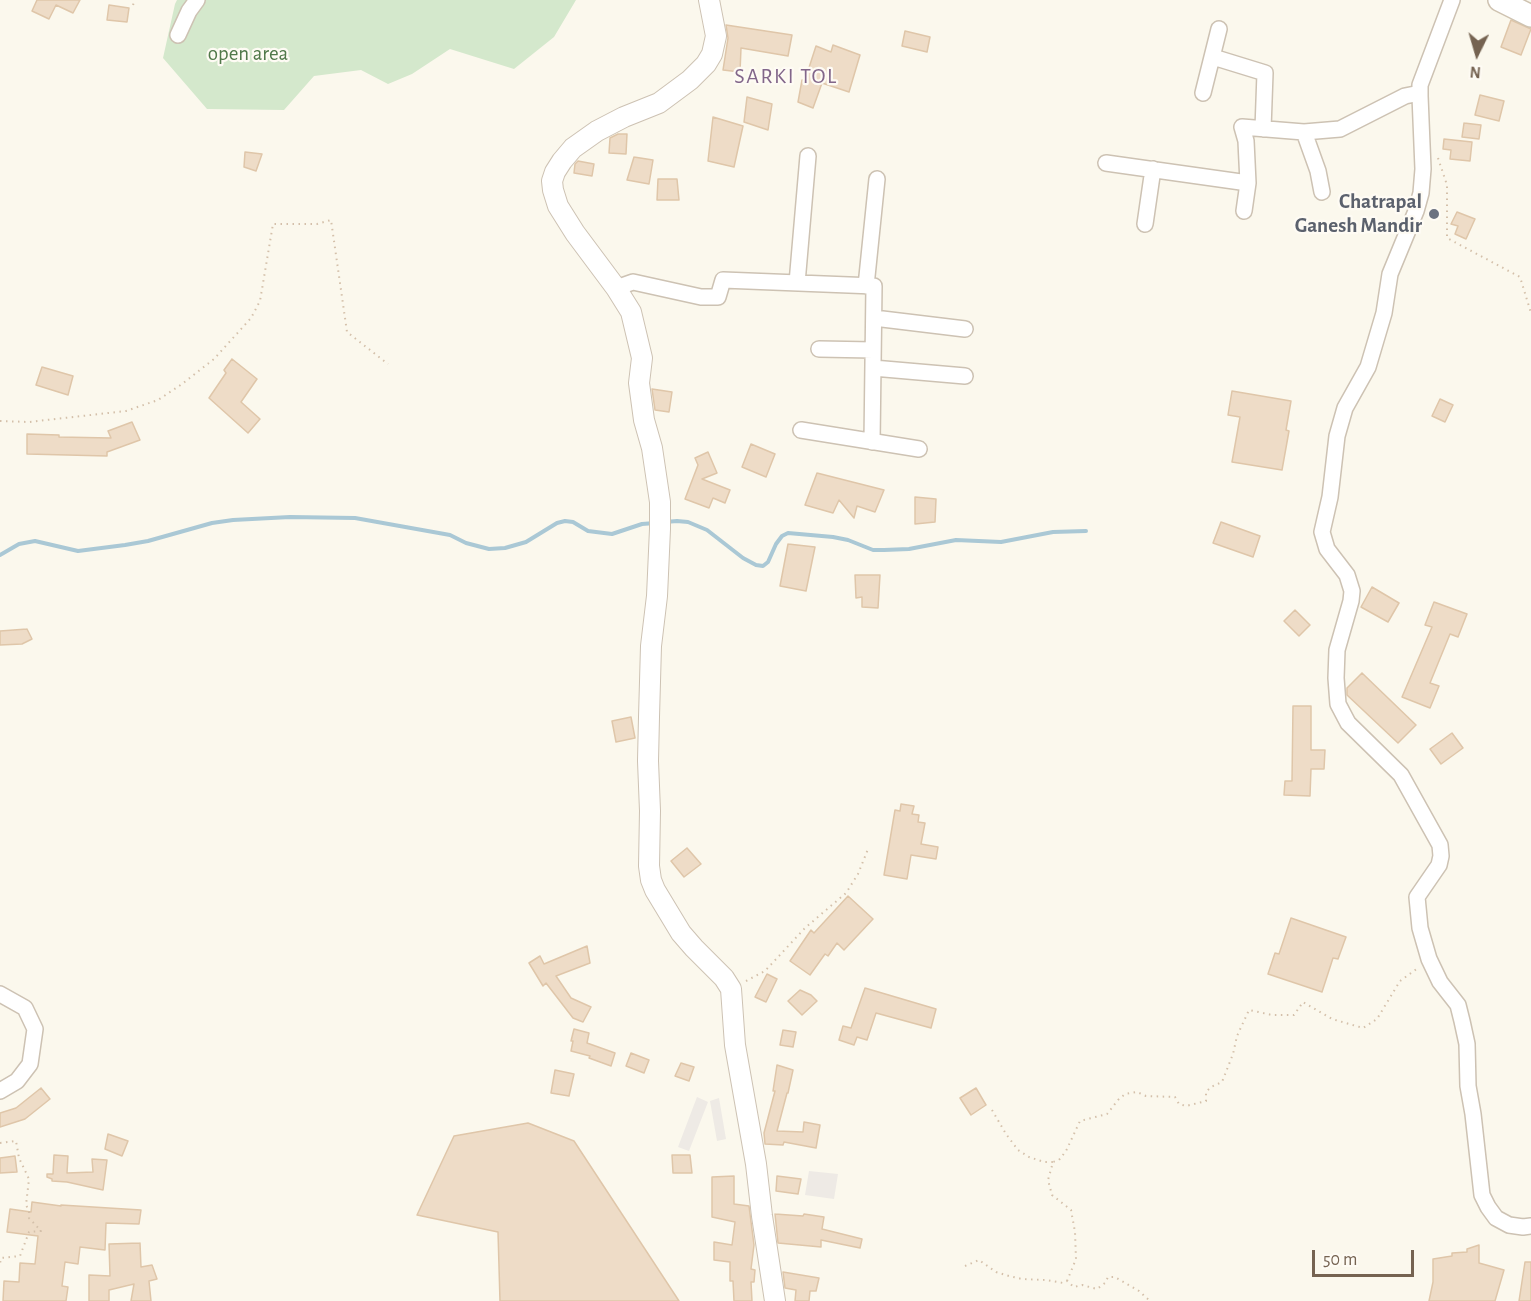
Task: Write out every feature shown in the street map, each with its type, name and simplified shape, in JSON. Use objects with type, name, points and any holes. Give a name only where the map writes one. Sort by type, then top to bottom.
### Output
[{"type":"main road","points":[[1499,0],[1531,16]]},
{"type":"street","points":[[178,35],[197,0]]},
{"type":"street","points":[[709,0],[716,36],[712,54],[706,64],[690,80],[659,103],[597,131],[573,148],[562,161],[552,181],[558,206],[631,312],[642,358],[639,383],[660,502],[657,596],[651,646],[648,750],[649,866],[655,890],[681,933],[723,978],[730,989],[738,1064],[756,1164],[775,1301]]},
{"type":"street","points":[[1452,0],[1420,85],[1423,169],[1421,193],[1390,274],[1384,313],[1368,367],[1345,408],[1337,436],[1330,497],[1322,532],[1327,549],[1347,574],[1352,591],[1337,650],[1338,704],[1348,723],[1401,775],[1440,845],[1439,865],[1418,897],[1420,928],[1429,959],[1440,982],[1458,1005],[1462,1021],[1467,1044],[1468,1086],[1482,1195],[1496,1218],[1509,1225],[1531,1226]]},
{"type":"street","points":[[1203,93],[1219,29]]},
{"type":"street","points":[[1213,57],[1265,73],[1263,129]]},
{"type":"street","points":[[1244,211],[1248,183],[1246,141],[1242,127],[1304,132],[1340,129],[1405,96],[1420,93]]},
{"type":"street","points":[[1304,132],[1318,171],[1322,192]]},
{"type":"street","points":[[797,283],[808,156]]},
{"type":"street","points":[[1106,163],[1248,183]]},
{"type":"street","points":[[1145,224],[1153,170]]},
{"type":"street","points":[[866,286],[877,179]]},
{"type":"street","points":[[616,288],[633,282],[701,297],[718,297],[723,280],[874,286],[872,442]]},
{"type":"street","points":[[874,318],[965,329]]},
{"type":"street","points":[[819,349],[873,350]]},
{"type":"street","points":[[873,368],[965,376]]},
{"type":"street","points":[[801,430],[919,449]]},
{"type":"street","points":[[0,994],[25,1008],[35,1029],[30,1064],[17,1081],[0,1091]]},
{"type":"path","points":[[133,4],[135,0]]},
{"type":"path","points":[[1421,138],[1428,142],[1438,157],[1447,185],[1447,238],[1520,278],[1531,313]]},
{"type":"path","points":[[0,421],[29,423],[126,411],[159,400],[182,384],[214,359],[251,318],[260,301],[273,224],[317,224],[331,220],[347,332],[388,364]]},
{"type":"path","points":[[730,989],[765,971],[805,928],[846,893],[858,874],[868,849]]},
{"type":"path","points":[[992,1110],[1018,1150],[1029,1157],[1044,1161],[1059,1160],[1066,1151],[1080,1121],[1107,1114],[1125,1094],[1137,1092],[1146,1096],[1174,1097],[1179,1104],[1186,1106],[1206,1101],[1206,1092],[1222,1082],[1237,1036],[1249,1010],[1272,1015],[1293,1015],[1303,1002],[1332,1019],[1364,1028],[1377,1019],[1400,981],[1429,959]]},
{"type":"path","points":[[0,1143],[16,1141],[19,1158],[29,1179],[26,1205],[29,1218],[41,1231],[29,1232],[20,1256],[1,1258],[0,1264]]},
{"type":"path","points":[[1053,1162],[1048,1180],[1052,1195],[1071,1210],[1075,1232],[1076,1259],[1067,1281]]},
{"type":"path","points":[[965,1266],[979,1260],[996,1272],[1009,1276],[1063,1283],[1067,1281]]},
{"type":"path","points":[[1067,1281],[1074,1287],[1082,1285],[1097,1289],[1105,1283],[1108,1277],[1114,1277],[1139,1291],[1150,1301]]},
{"type":"shaded area","points":[[697,1097],[708,1102],[689,1151],[678,1147]]},
{"type":"shaded area","points":[[719,1098],[726,1139],[717,1141],[710,1101]]},
{"type":"shaded area","points":[[809,1171],[838,1174],[834,1199],[805,1195]]},
{"type":"green space","name":"open area","points":[[177,0],[576,0],[554,37],[514,69],[450,49],[412,74],[388,84],[361,70],[314,76],[284,110],[207,109],[163,58]]},
{"type":"building","points":[[37,0],[80,0],[73,13],[56,5],[49,19],[32,11]]},
{"type":"building","points":[[109,5],[129,8],[127,22],[107,20]]},
{"type":"building","points":[[1511,20],[1531,29],[1521,55],[1501,47]]},
{"type":"building","points":[[726,25],[792,35],[788,56],[741,48],[740,72],[723,70],[728,38]]},
{"type":"building","points":[[905,31],[930,37],[927,52],[902,46]]},
{"type":"building","points":[[833,45],[860,55],[849,92],[822,83],[813,108],[798,102],[802,80],[805,80],[816,46],[831,52]]},
{"type":"building","points":[[1480,95],[1504,101],[1499,121],[1475,115]]},
{"type":"building","points":[[747,97],[772,104],[768,130],[744,122]]},
{"type":"building","points":[[713,117],[743,126],[734,167],[708,161]]},
{"type":"building","points":[[1464,123],[1481,125],[1479,139],[1462,137]]},
{"type":"building","points":[[618,134],[627,134],[626,154],[609,153],[610,138]]},
{"type":"building","points":[[1444,139],[1472,142],[1470,161],[1450,159],[1451,150],[1443,149]]},
{"type":"building","points":[[245,152],[262,154],[256,171],[244,167]]},
{"type":"building","points":[[634,157],[653,160],[649,184],[627,180]]},
{"type":"building","points":[[578,161],[594,164],[592,176],[574,173],[575,164]]},
{"type":"building","points":[[658,179],[677,179],[679,200],[657,200]]},
{"type":"building","points":[[1457,212],[1475,219],[1466,239],[1455,234],[1458,226],[1451,224]]},
{"type":"building","points":[[232,359],[257,379],[241,402],[260,419],[248,433],[209,398],[226,373],[224,370]]},
{"type":"building","points":[[42,367],[73,376],[68,395],[36,385]]},
{"type":"building","points":[[652,389],[672,392],[669,412],[655,410]]},
{"type":"building","points":[[1232,391],[1291,401],[1286,430],[1289,431],[1282,470],[1232,462],[1240,417],[1228,415]]},
{"type":"building","points":[[1440,399],[1453,405],[1445,422],[1432,416]]},
{"type":"building","points":[[132,422],[140,440],[107,452],[107,456],[27,454],[27,434],[111,438],[108,431]]},
{"type":"building","points":[[751,444],[775,454],[766,477],[742,467]]},
{"type":"building","points":[[708,452],[717,473],[702,479],[730,490],[725,503],[713,498],[709,508],[685,499],[698,465],[695,458]]},
{"type":"building","points":[[817,473],[884,490],[875,512],[857,506],[854,518],[839,500],[833,513],[805,505]]},
{"type":"building","points":[[915,497],[936,499],[935,522],[915,524]]},
{"type":"building","points":[[1221,522],[1260,536],[1253,557],[1213,543]]},
{"type":"building","points":[[788,544],[815,547],[806,591],[780,586]]},
{"type":"building","points":[[855,575],[880,575],[878,608],[862,607],[862,597],[856,598]]},
{"type":"building","points":[[1372,587],[1399,603],[1388,622],[1361,607]]},
{"type":"building","points":[[1434,602],[1467,614],[1458,637],[1450,634],[1430,683],[1439,686],[1430,708],[1402,697],[1432,627],[1425,625]]},
{"type":"building","points":[[1295,610],[1310,625],[1299,636],[1284,621]]},
{"type":"building","points":[[27,629],[32,639],[22,644],[0,645],[0,631]]},
{"type":"building","points":[[1362,673],[1416,725],[1398,743],[1347,695],[1347,688]]},
{"type":"building","points":[[1293,706],[1311,706],[1311,750],[1325,750],[1324,769],[1311,769],[1310,796],[1284,795],[1285,781],[1292,781]]},
{"type":"building","points":[[631,717],[635,738],[616,742],[612,721]]},
{"type":"building","points":[[1452,733],[1463,748],[1441,764],[1430,749]]},
{"type":"building","points":[[901,804],[914,806],[912,814],[919,815],[918,822],[925,823],[921,844],[938,847],[936,859],[911,855],[907,879],[884,875],[895,810],[900,811]]},
{"type":"building","points":[[687,848],[701,864],[684,877],[671,861]]},
{"type":"building","points":[[848,896],[873,919],[844,950],[837,943],[828,956],[825,954],[810,975],[790,961],[811,930],[814,933]]},
{"type":"building","points":[[1291,918],[1346,937],[1338,959],[1333,958],[1322,992],[1268,974],[1275,953],[1279,954]]},
{"type":"building","points":[[587,946],[590,963],[556,976],[571,998],[591,1007],[583,1022],[573,1018],[546,983],[543,986],[529,963],[540,956],[544,964]]},
{"type":"building","points":[[767,974],[777,979],[766,1002],[755,997]]},
{"type":"building","points":[[865,988],[936,1009],[931,1028],[876,1013],[867,1040],[857,1037],[854,1045],[839,1040],[843,1026],[851,1028]]},
{"type":"building","points":[[800,990],[817,1001],[802,1015],[788,1001]]},
{"type":"building","points":[[574,1029],[589,1033],[587,1043],[615,1053],[611,1066],[589,1058],[590,1056],[571,1051]]},
{"type":"building","points":[[783,1030],[796,1032],[793,1047],[780,1045]]},
{"type":"building","points":[[631,1053],[649,1060],[644,1073],[626,1066]]},
{"type":"building","points":[[681,1063],[694,1067],[689,1081],[675,1076]]},
{"type":"building","points":[[777,1065],[793,1070],[777,1131],[803,1132],[804,1122],[820,1125],[816,1148],[784,1142],[783,1145],[765,1144],[764,1133],[775,1091],[773,1091]]},
{"type":"building","points":[[555,1070],[574,1074],[569,1096],[551,1093]]},
{"type":"building","points":[[41,1088],[50,1099],[25,1119],[0,1127],[0,1113],[16,1108]]},
{"type":"building","points":[[976,1088],[986,1105],[971,1115],[960,1098]]},
{"type":"building","points":[[528,1123],[574,1141],[679,1301],[500,1301],[498,1232],[417,1215],[454,1136]]},
{"type":"building","points":[[108,1134],[128,1141],[122,1156],[105,1149]]},
{"type":"building","points":[[54,1155],[68,1156],[67,1173],[93,1172],[92,1159],[107,1160],[103,1190],[52,1181],[47,1174],[53,1174]]},
{"type":"building","points":[[672,1155],[690,1155],[692,1173],[673,1173]]},
{"type":"building","points":[[15,1156],[17,1172],[0,1173],[0,1158]]},
{"type":"building","points":[[734,1176],[734,1204],[749,1206],[754,1245],[751,1269],[755,1270],[754,1282],[751,1282],[752,1301],[734,1301],[733,1281],[730,1281],[730,1262],[714,1260],[714,1242],[732,1245],[735,1222],[712,1217],[712,1177]]},
{"type":"building","points":[[777,1176],[801,1179],[798,1194],[776,1191]]},
{"type":"building","points":[[32,1202],[61,1206],[141,1210],[139,1224],[106,1223],[105,1250],[80,1247],[78,1264],[65,1262],[62,1286],[68,1287],[66,1301],[3,1301],[4,1281],[19,1282],[20,1263],[35,1264],[38,1236],[7,1232],[10,1209],[31,1212]]},
{"type":"building","points":[[775,1214],[824,1217],[822,1229],[862,1239],[860,1248],[821,1240],[821,1247],[778,1243]]},
{"type":"building","points":[[140,1243],[141,1267],[152,1265],[157,1279],[149,1281],[151,1301],[131,1301],[134,1284],[109,1290],[109,1301],[89,1301],[89,1275],[110,1276],[109,1244]]},
{"type":"building","points":[[1479,1245],[1479,1263],[1504,1270],[1495,1301],[1429,1301],[1433,1282],[1433,1259],[1452,1256],[1452,1253],[1467,1252],[1467,1249]]},
{"type":"building","points":[[1525,1262],[1531,1262],[1531,1301],[1519,1301]]},
{"type":"building","points":[[783,1272],[819,1278],[816,1291],[810,1291],[809,1301],[795,1301],[796,1290],[785,1288]]},
{"type":"waterway","points":[[0,555],[19,544],[35,541],[78,551],[148,541],[212,523],[290,517],[355,518],[450,535],[466,543],[489,549],[505,548],[526,542],[557,523],[565,521],[573,522],[588,531],[612,534],[642,524],[655,523]]},
{"type":"waterway","points":[[665,522],[688,522],[707,530],[743,558],[763,566],[768,562],[782,536],[788,533],[833,537],[873,550],[884,550],[909,549],[956,540],[1001,542],[1053,532],[1086,531]]},
{"type":"place","name":"Chatrapal Ganesh Mandir","points":[[1434,214]]},
{"type":"district","name":"SARKI TOL","points":[[786,76]]}]
